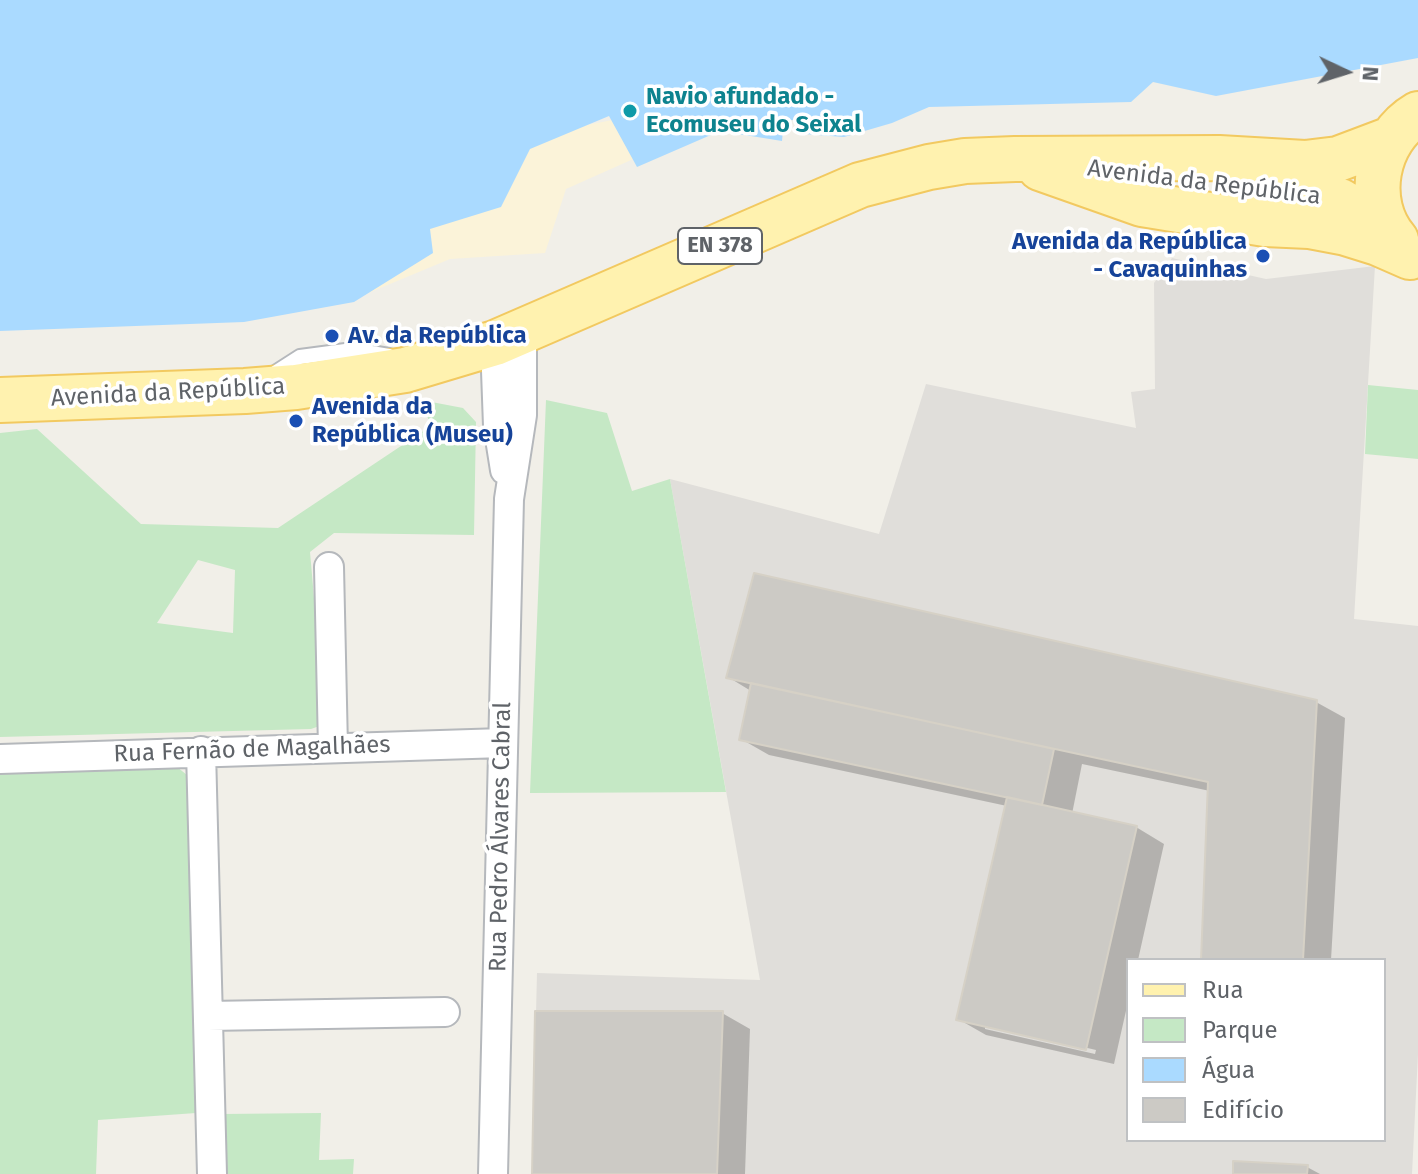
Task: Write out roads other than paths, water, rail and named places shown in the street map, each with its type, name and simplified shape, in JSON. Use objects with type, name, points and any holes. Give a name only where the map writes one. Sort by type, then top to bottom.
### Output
[{"type":"main road","name":"Avenida da República","points":[[0,400],[245,391],[326,383],[433,363],[509,338],[860,185],[941,165],[1015,159],[1219,158],[1305,163],[1338,159],[1404,127]]},
{"type":"main road","name":"Avenida da República","points":[[1404,127],[1379,165],[1376,192],[1405,249]]},
{"type":"main road","name":"EN 378","points":[[1015,159],[1142,204],[1265,224],[1309,226],[1405,249]]},
{"type":"street","name":"Rua Pedro Álvares Cabral","points":[[493,1174],[509,499],[522,415],[509,338]]},
{"type":"street","points":[[329,567],[333,748]]},
{"type":"street","name":"Rua Fernão de Magalhães","points":[[0,759],[503,743]]},
{"type":"street","points":[[201,751],[212,1174]]},
{"type":"street","points":[[208,1016],[445,1012]]},
{"type":"water","points":[[0,0],[1418,0],[1418,58],[1216,96],[1153,82],[1131,102],[929,107],[892,123],[844,137],[805,134],[806,122],[784,119],[782,141],[720,131],[637,167],[609,116],[530,149],[501,207],[430,229],[433,253],[354,302],[244,322],[0,331]]},
{"type":"place","name":"Navio afundado - Ecomuseu do Seixal","points":[[630,111]]},
{"type":"place","name":"Avenida da República - Cavaquinhas","points":[[1263,256]]},
{"type":"place","name":"Av. da República","points":[[332,336]]},
{"type":"place","name":"Avenida da República (Museu)","points":[[296,421]]}]
